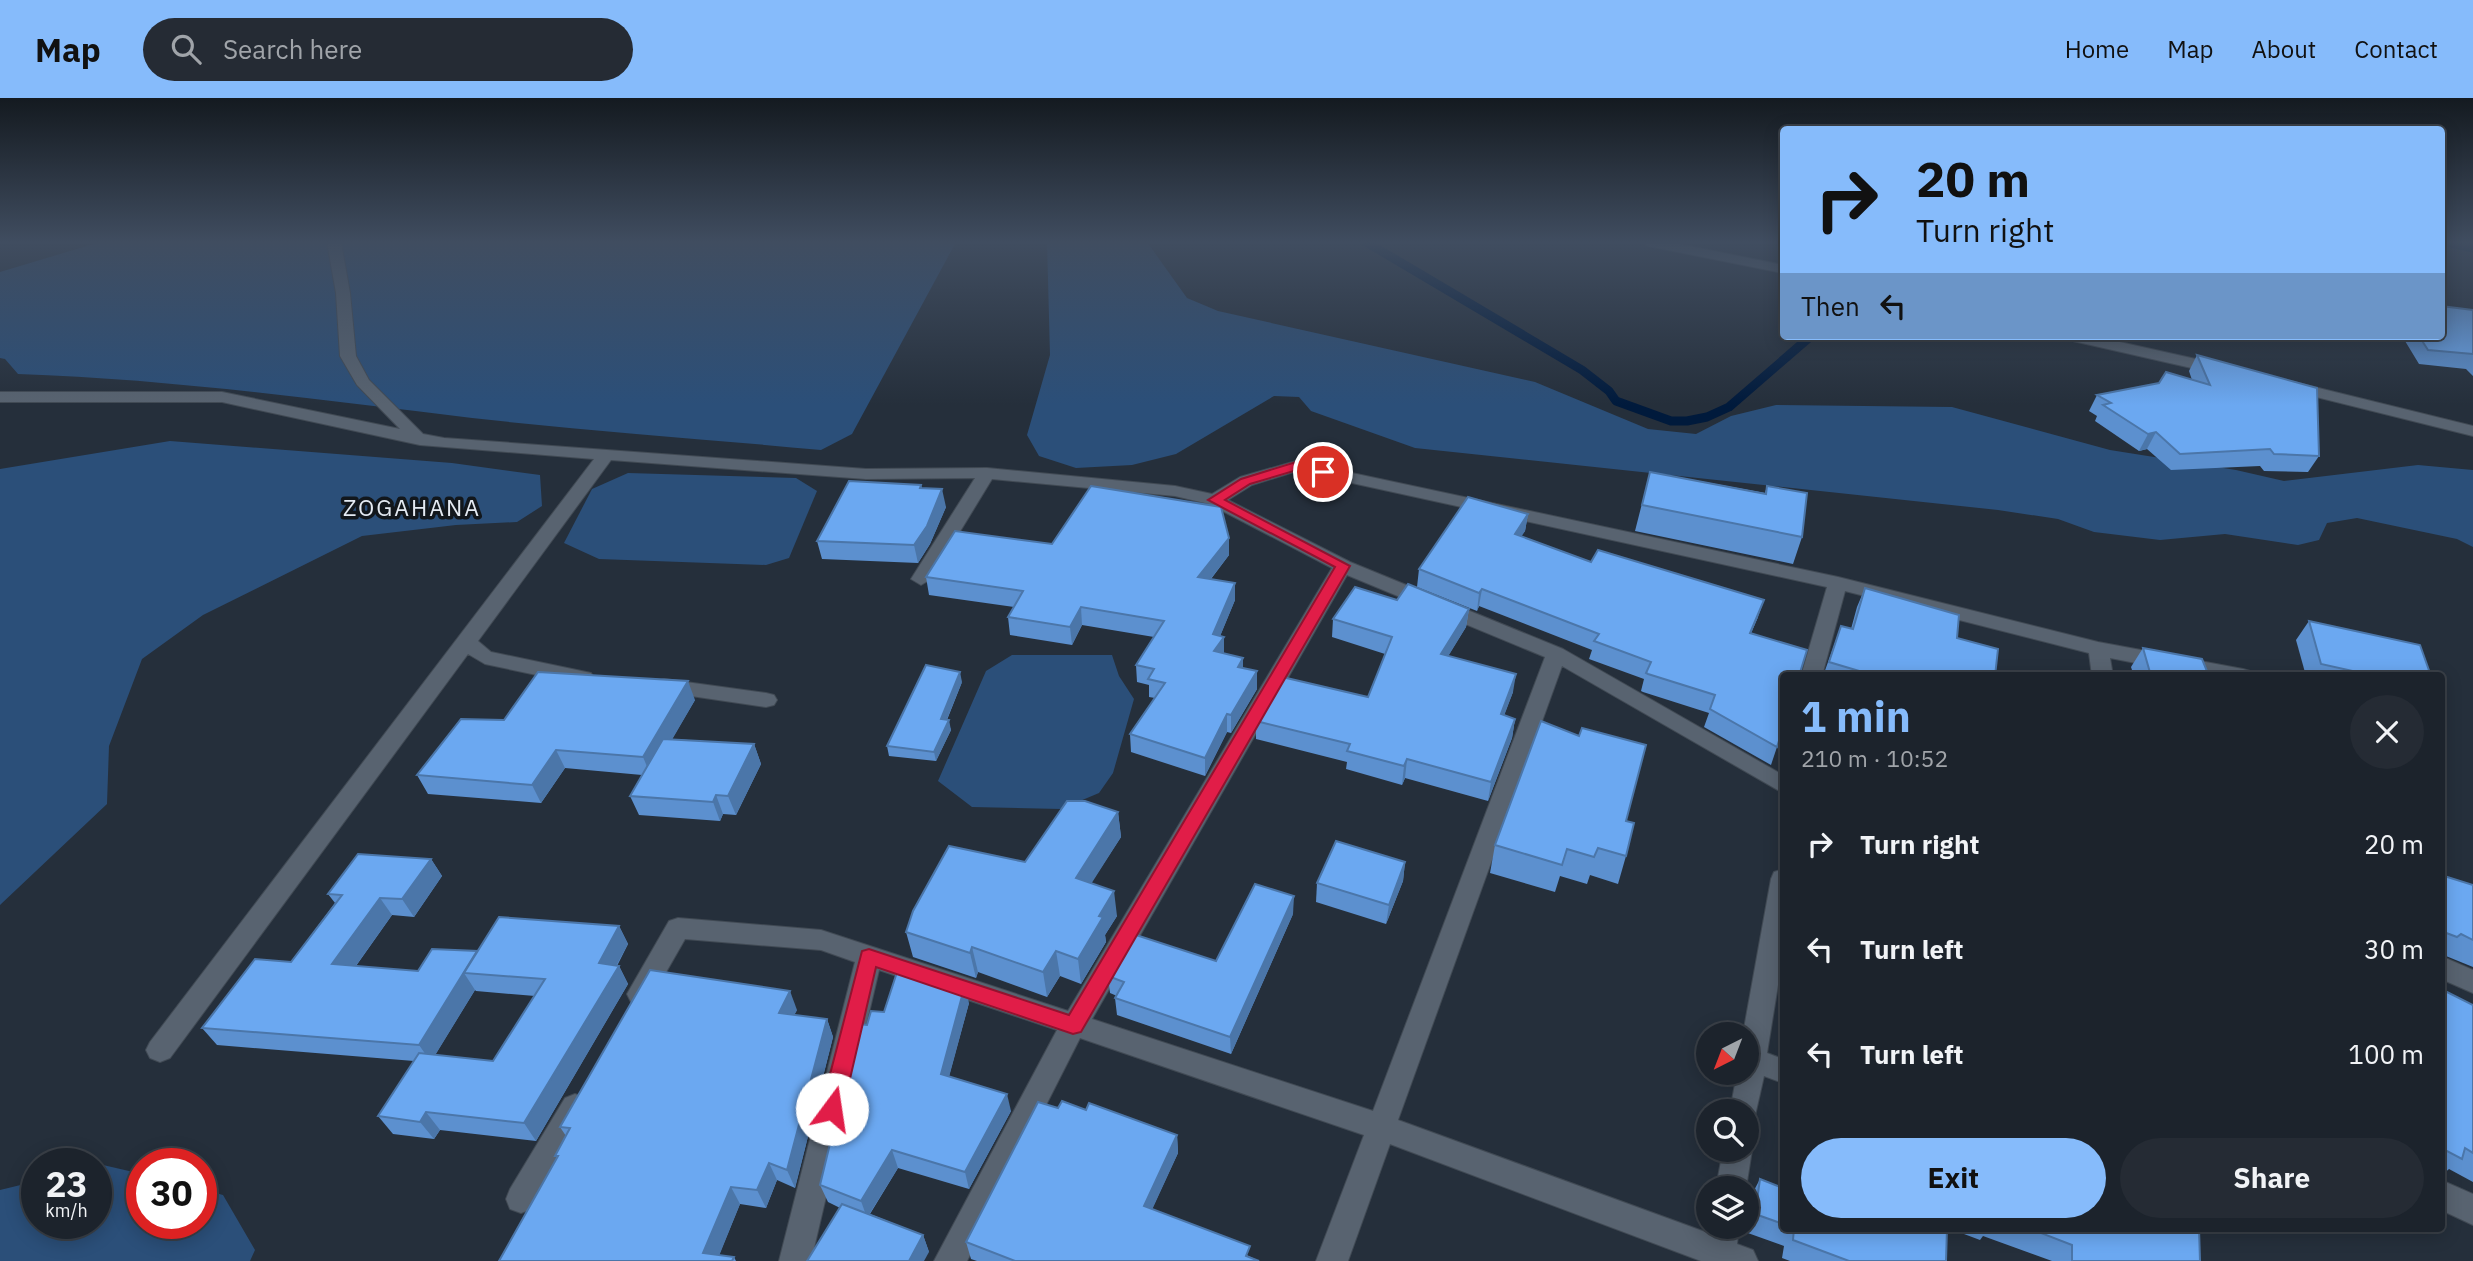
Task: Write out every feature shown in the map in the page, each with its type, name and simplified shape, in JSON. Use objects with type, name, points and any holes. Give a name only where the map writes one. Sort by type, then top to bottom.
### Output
[{"type":"street","points":[[343,296],[348,356],[363,383],[420,440]]},
{"type":"street","points":[[2090,340],[2233,373]]},
{"type":"street","points":[[2272,382],[2473,431]]},
{"type":"street","points":[[0,397],[222,397],[420,440],[866,474],[987,473],[1175,491],[1215,500],[1343,566],[1556,654],[1780,778]]},
{"type":"street","points":[[160,1049],[605,456]]},
{"type":"street","points":[[1215,500],[1246,481],[1296,466],[1838,583],[2098,649],[2222,672]]},
{"type":"street","points":[[921,579],[987,473]]},
{"type":"street","points":[[950,1261],[1073,1026],[1343,566]]},
{"type":"street","points":[[1812,672],[1838,583]]},
{"type":"street","points":[[466,642],[485,657],[574,677],[609,679]]},
{"type":"street","points":[[2098,649],[2102,672]]},
{"type":"street","points":[[1332,1261],[1556,654]]},
{"type":"street","points":[[645,683],[766,700]]},
{"type":"street","points":[[1759,1022],[1780,897]]},
{"type":"street","points":[[630,1011],[678,928],[821,940],[1381,1127],[1726,1250]]},
{"type":"street","points":[[795,1261],[869,957]]},
{"type":"street","points":[[2445,969],[2473,982]]},
{"type":"street","points":[[1759,1062],[1780,1070]]},
{"type":"street","points":[[521,1199],[589,1082]]},
{"type":"street","points":[[2445,1196],[2473,1210]]},
{"type":"shaded area","points":[[0,296],[927,296],[852,434],[821,450],[516,423],[189,385],[18,374],[5,359],[0,358]]},
{"type":"shaded area","points":[[1048,296],[1186,296],[1218,311],[1535,382],[1648,429],[1696,434],[1731,416],[1776,405],[1952,407],[2110,450],[2236,470],[2284,481],[2418,465],[2473,470],[2473,547],[2457,539],[2357,518],[2327,523],[2319,540],[2298,545],[2225,534],[2160,540],[2094,532],[2058,519],[1998,510],[1415,448],[1311,411],[1299,397],[1274,396],[1176,454],[1132,465],[1076,468],[1039,456],[1027,435],[1050,355]]},
{"type":"shaded area","points":[[170,441],[452,463],[540,475],[542,506],[517,522],[456,525],[362,536],[203,615],[142,659],[109,746],[107,804],[0,905],[0,469]]},
{"type":"shaded area","points":[[628,473],[796,478],[817,491],[789,558],[766,565],[599,559],[564,543],[592,489]]},
{"type":"shaded area","points":[[1012,655],[1112,655],[1119,676],[1134,699],[1113,773],[1099,793],[1061,809],[972,807],[938,781],[986,671]]},
{"type":"shaded area","points":[[112,1167],[126,1170],[126,1239],[217,1239],[217,1193],[223,1195],[255,1250],[250,1261],[0,1261],[0,1190],[21,1185],[21,1239],[112,1239]]},
{"type":"building","points":[[2445,306],[2473,310],[2473,354],[2428,350],[2422,340],[2445,340]]},
{"type":"building","points":[[2197,355],[2317,388],[2319,456],[2274,454],[2270,449],[2180,454],[2156,432],[2148,434],[2103,405],[2111,403],[2097,395],[2159,383],[2166,372],[2210,385]]},
{"type":"building","points":[[1650,472],[1766,494],[1767,486],[1807,493],[1802,537],[1642,505]]},
{"type":"building","points":[[849,481],[921,485],[920,488],[942,489],[927,526],[914,545],[817,541]]},
{"type":"building","points":[[1091,486],[1221,507],[1229,538],[1198,577],[1235,583],[1213,634],[1224,637],[1214,651],[1243,658],[1238,667],[1257,671],[1231,715],[1227,714],[1205,758],[1130,734],[1165,683],[1148,679],[1154,669],[1136,665],[1164,621],[1081,607],[1070,627],[1008,617],[1023,591],[926,577],[955,531],[1052,544]]},
{"type":"building","points":[[1468,497],[1528,514],[1515,534],[1591,562],[1598,550],[1764,600],[1750,633],[1807,650],[1800,672],[1780,672],[1780,738],[1777,747],[1710,709],[1715,695],[1646,673],[1651,662],[1594,641],[1599,634],[1482,589],[1479,593],[1419,569]]},
{"type":"building","points":[[1408,584],[1469,609],[1441,654],[1516,674],[1501,714],[1515,719],[1491,782],[1407,759],[1404,766],[1347,751],[1350,744],[1256,721],[1282,677],[1368,697],[1392,637],[1333,619],[1355,587],[1397,600]]},
{"type":"building","points":[[1865,588],[1959,615],[1957,638],[1998,649],[1995,672],[1863,672],[1829,662],[1841,626],[1853,629]]},
{"type":"building","points":[[2309,621],[2420,645],[2430,672],[2357,672],[2321,664]]},
{"type":"building","points":[[2143,648],[2202,659],[2207,672],[2150,672]]},
{"type":"building","points":[[926,665],[960,672],[941,719],[949,720],[934,752],[887,746]]},
{"type":"building","points":[[538,672],[688,681],[643,757],[556,750],[532,785],[417,775],[461,719],[504,720]]},
{"type":"building","points":[[1541,721],[1579,736],[1582,728],[1646,745],[1626,821],[1634,823],[1626,856],[1598,848],[1594,857],[1567,849],[1562,865],[1495,845]]},
{"type":"building","points":[[663,739],[754,744],[728,796],[716,795],[713,802],[630,796]]},
{"type":"building","points":[[1067,801],[1085,801],[1118,812],[1076,878],[1114,891],[1099,916],[1103,917],[1078,959],[1056,951],[1043,972],[972,947],[970,953],[906,932],[913,911],[949,846],[1025,862]]},
{"type":"building","points":[[1336,841],[1405,862],[1389,905],[1317,883]]},
{"type":"building","points":[[358,854],[431,859],[402,899],[380,898],[332,964],[418,971],[432,949],[477,951],[419,1045],[202,1028],[255,959],[291,962],[342,895],[328,894]]},
{"type":"building","points":[[2445,876],[2473,885],[2473,940],[2461,934],[2457,937],[2445,932]]},
{"type":"building","points":[[1255,884],[1294,896],[1230,1037],[1115,998],[1124,982],[1108,976],[1133,934],[1216,961]]},
{"type":"building","points":[[499,917],[619,926],[599,963],[619,966],[524,1123],[426,1112],[420,1122],[378,1116],[419,1053],[493,1061],[545,979],[464,973]]},
{"type":"building","points":[[900,963],[965,985],[941,1074],[1007,1094],[965,1172],[892,1150],[861,1201],[820,1185],[859,1024],[867,1025],[871,1011],[884,1012]]},
{"type":"building","points":[[650,970],[790,991],[779,1013],[827,1019],[787,1170],[769,1163],[757,1190],[731,1187],[703,1253],[734,1257],[732,1261],[499,1261],[558,1156],[555,1156],[570,1128],[560,1127]]},
{"type":"building","points":[[2445,991],[2473,1005],[2473,1153],[2465,1148],[2462,1159],[2445,1150]]},
{"type":"building","points":[[1062,1101],[1086,1110],[1089,1103],[1177,1135],[1144,1206],[1250,1246],[1246,1256],[1259,1261],[1015,1261],[966,1242],[1038,1102],[1058,1108]]},
{"type":"building","points":[[1760,1179],[1780,1187],[1780,1223],[1759,1215]]},
{"type":"building","points":[[842,1204],[923,1235],[909,1261],[807,1261]]},
{"type":"building","points":[[1794,1232],[1947,1232],[1946,1261],[1849,1261],[1793,1240]]},
{"type":"building","points":[[2038,1232],[2199,1232],[2200,1261],[2072,1261],[2072,1245]]},
{"type":"waterway","points":[[1458,296],[1582,370],[1609,391],[1616,401],[1671,421],[1707,417],[1729,407],[1806,340]]},
{"type":"district","name":"ZOGAHANA","points":[[412,508]]},
{"type":"route","points":[[832,1109],[869,957],[1073,1026],[1343,566],[1215,500],[1246,481],[1296,466],[1323,472]]}]
